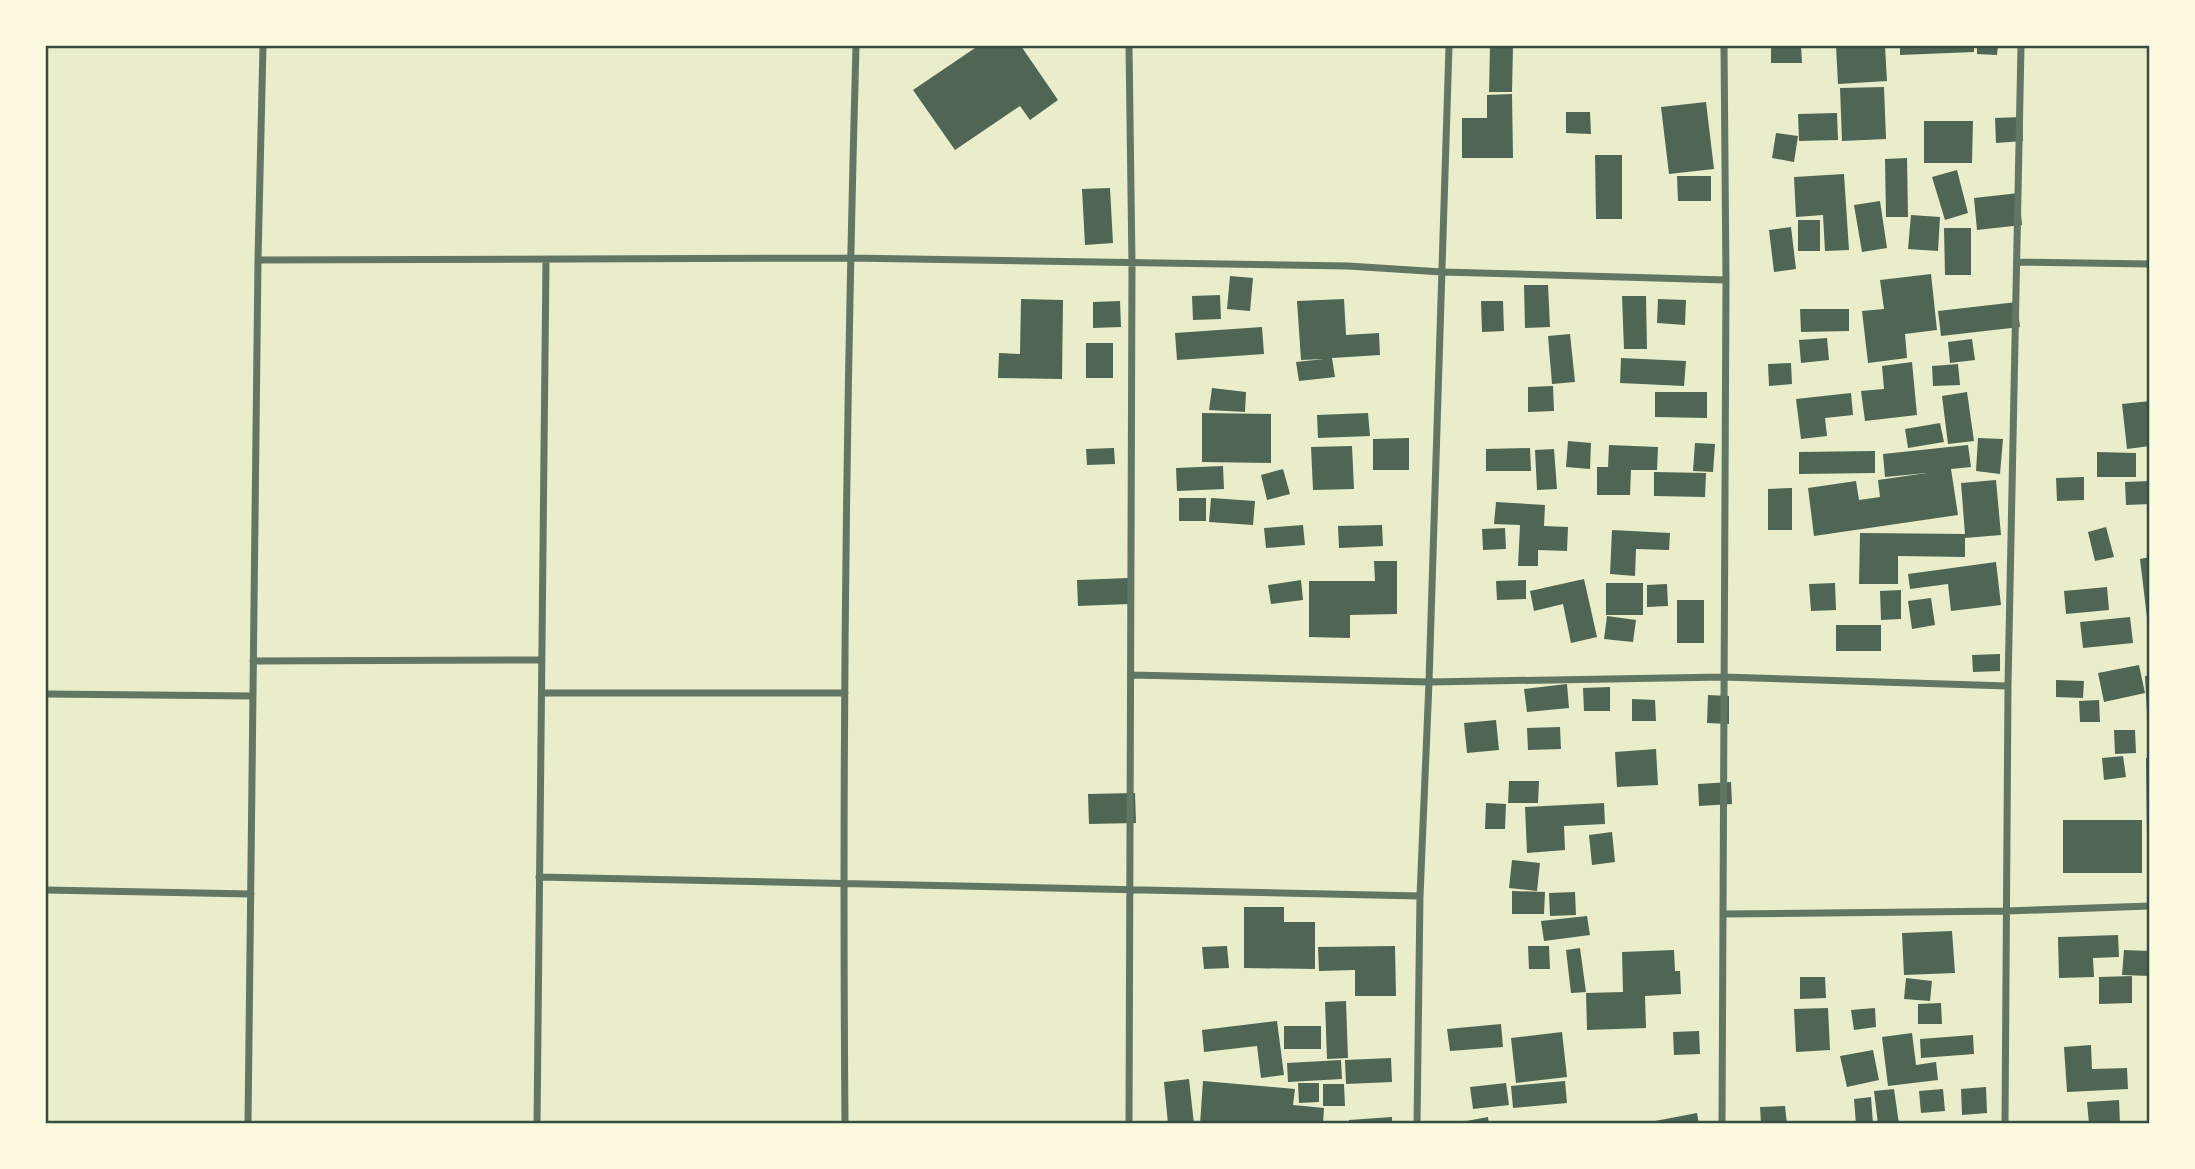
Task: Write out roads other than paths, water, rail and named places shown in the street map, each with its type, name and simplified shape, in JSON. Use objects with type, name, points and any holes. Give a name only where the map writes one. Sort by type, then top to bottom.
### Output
[{"type":"street","points":[[248,1124],[263,46]]},
{"type":"street","points":[[845,1124],[843,883],[850,258],[856,46]]},
{"type":"street","points":[[1129,46],[1132,264],[1129,1124]]},
{"type":"street","points":[[1417,1124],[1420,896],[1449,46]]},
{"type":"street","points":[[1722,1124],[1726,281],[1724,46]]},
{"type":"street","points":[[2006,1124],[2008,686],[2021,46]]},
{"type":"street","points":[[258,260],[850,258],[1348,266],[1442,272],[1726,281]]},
{"type":"street","points":[[537,1124],[547,260]]},
{"type":"street","points":[[2017,262],[2150,264]]},
{"type":"street","points":[[253,661],[542,660]]},
{"type":"street","points":[[1132,675],[1429,682],[1723,677],[2008,686]]},
{"type":"street","points":[[542,693],[845,694]]},
{"type":"street","points":[[46,694],[253,696]]},
{"type":"street","points":[[539,877],[1420,896]]},
{"type":"street","points":[[46,890],[251,894]]},
{"type":"street","points":[[1724,914],[2007,911],[2150,906]]}]
